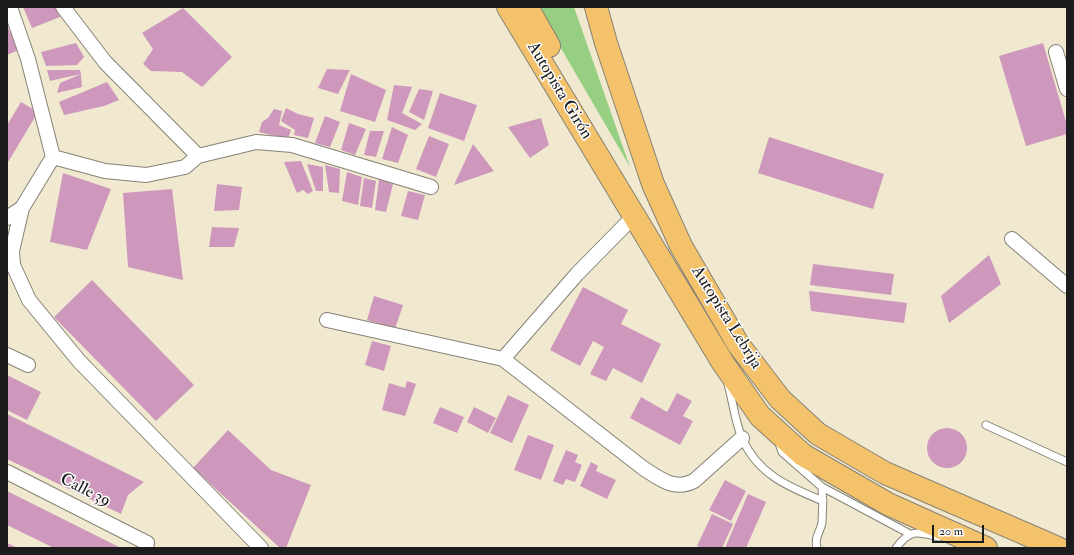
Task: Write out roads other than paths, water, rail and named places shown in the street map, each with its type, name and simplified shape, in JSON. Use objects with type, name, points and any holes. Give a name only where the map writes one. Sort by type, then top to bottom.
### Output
[{"type":"highway","name":"Autopista Girón","points":[[508,7],[609,175]]},
{"type":"highway","points":[[527,7],[597,132],[609,175]]},
{"type":"highway","points":[[583,7],[617,110],[639,140]]},
{"type":"highway","points":[[596,7],[606,43],[639,140]]},
{"type":"highway","name":"Autopista Lebrija","points":[[639,140],[653,184],[681,246],[738,344],[780,399],[818,434],[885,473],[1058,548]]},
{"type":"highway","name":"Autopista Lebrija","points":[[609,175],[635,215],[723,363],[760,416],[809,459],[888,504],[986,548]]},
{"type":"street","points":[[10,7],[28,59],[53,157],[22,208],[12,251],[13,265],[29,300],[79,361],[261,548]]},
{"type":"street","points":[[63,7],[105,62],[198,156]]},
{"type":"street","points":[[1056,52],[1067,89]]},
{"type":"street","points":[[53,157],[105,171],[146,175],[185,167],[198,156],[256,142],[292,145],[431,187]]},
{"type":"street","points":[[7,218],[22,208]]},
{"type":"street","points":[[504,359],[577,274],[635,215]]},
{"type":"street","points":[[1012,239],[1067,286]]},
{"type":"street","points":[[327,320],[504,359],[643,468],[666,483],[680,485],[694,481],[742,438]]},
{"type":"street","points":[[7,355],[28,365]]},
{"type":"street","name":"Calle 39","points":[[7,472],[146,545]]},
{"type":"lane","points":[[723,363],[742,438],[755,460],[784,485],[823,501]]},
{"type":"lane","points":[[986,425],[1067,462]]},
{"type":"lane","points":[[775,430],[782,452],[822,487],[910,534]]},
{"type":"lane","points":[[817,548],[815,542],[821,525],[823,501],[822,487]]},
{"type":"lane","points":[[896,548],[910,534],[918,532],[951,540],[962,538]]}]
